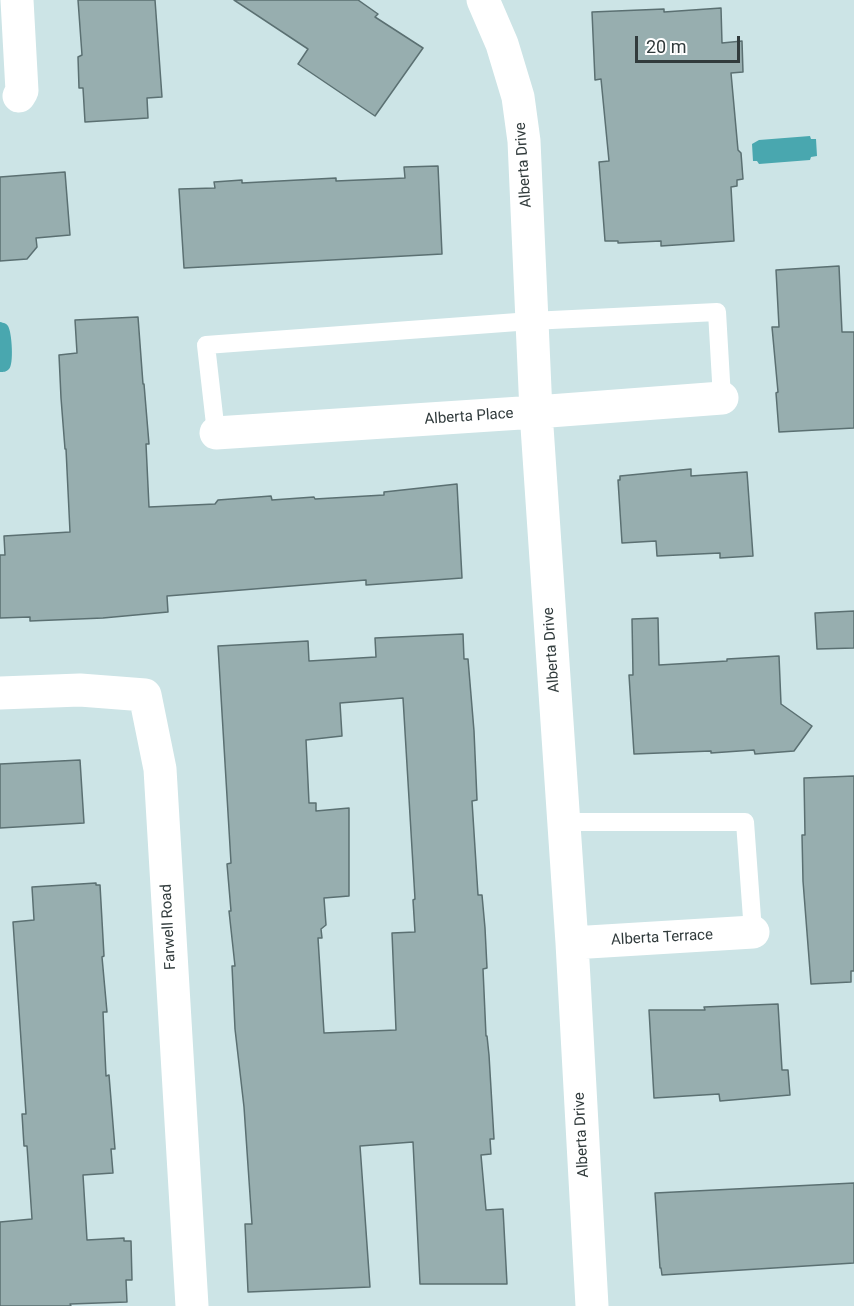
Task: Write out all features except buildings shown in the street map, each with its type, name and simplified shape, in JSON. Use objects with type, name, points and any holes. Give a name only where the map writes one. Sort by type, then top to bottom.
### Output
[{"type":"street","points":[[9,97],[22,91],[17,0]]},
{"type":"street","name":"Alberta Drive","points":[[483,0],[502,44],[518,97],[524,141],[536,412],[572,943],[592,1306]]},
{"type":"street","name":"Alberta Place","points":[[216,433],[722,398]]},
{"type":"street","name":"Farwell Road","points":[[0,693],[80,690],[145,695],[160,769],[192,1306]]},
{"type":"street","name":"Alberta Terrace","points":[[572,943],[753,932]]},
{"type":"lane","points":[[216,433],[206,345],[531,321],[717,312],[722,398]]},
{"type":"lane","points":[[564,822],[745,822],[753,932]]},
{"type":"water","points":[[810,136],[811,139],[816,139],[817,156],[811,157],[810,160],[759,164],[753,161],[752,144],[759,140]]},
{"type":"water","points":[[0,322],[8,326],[12,348],[11,366],[3,372],[0,372]]}]
